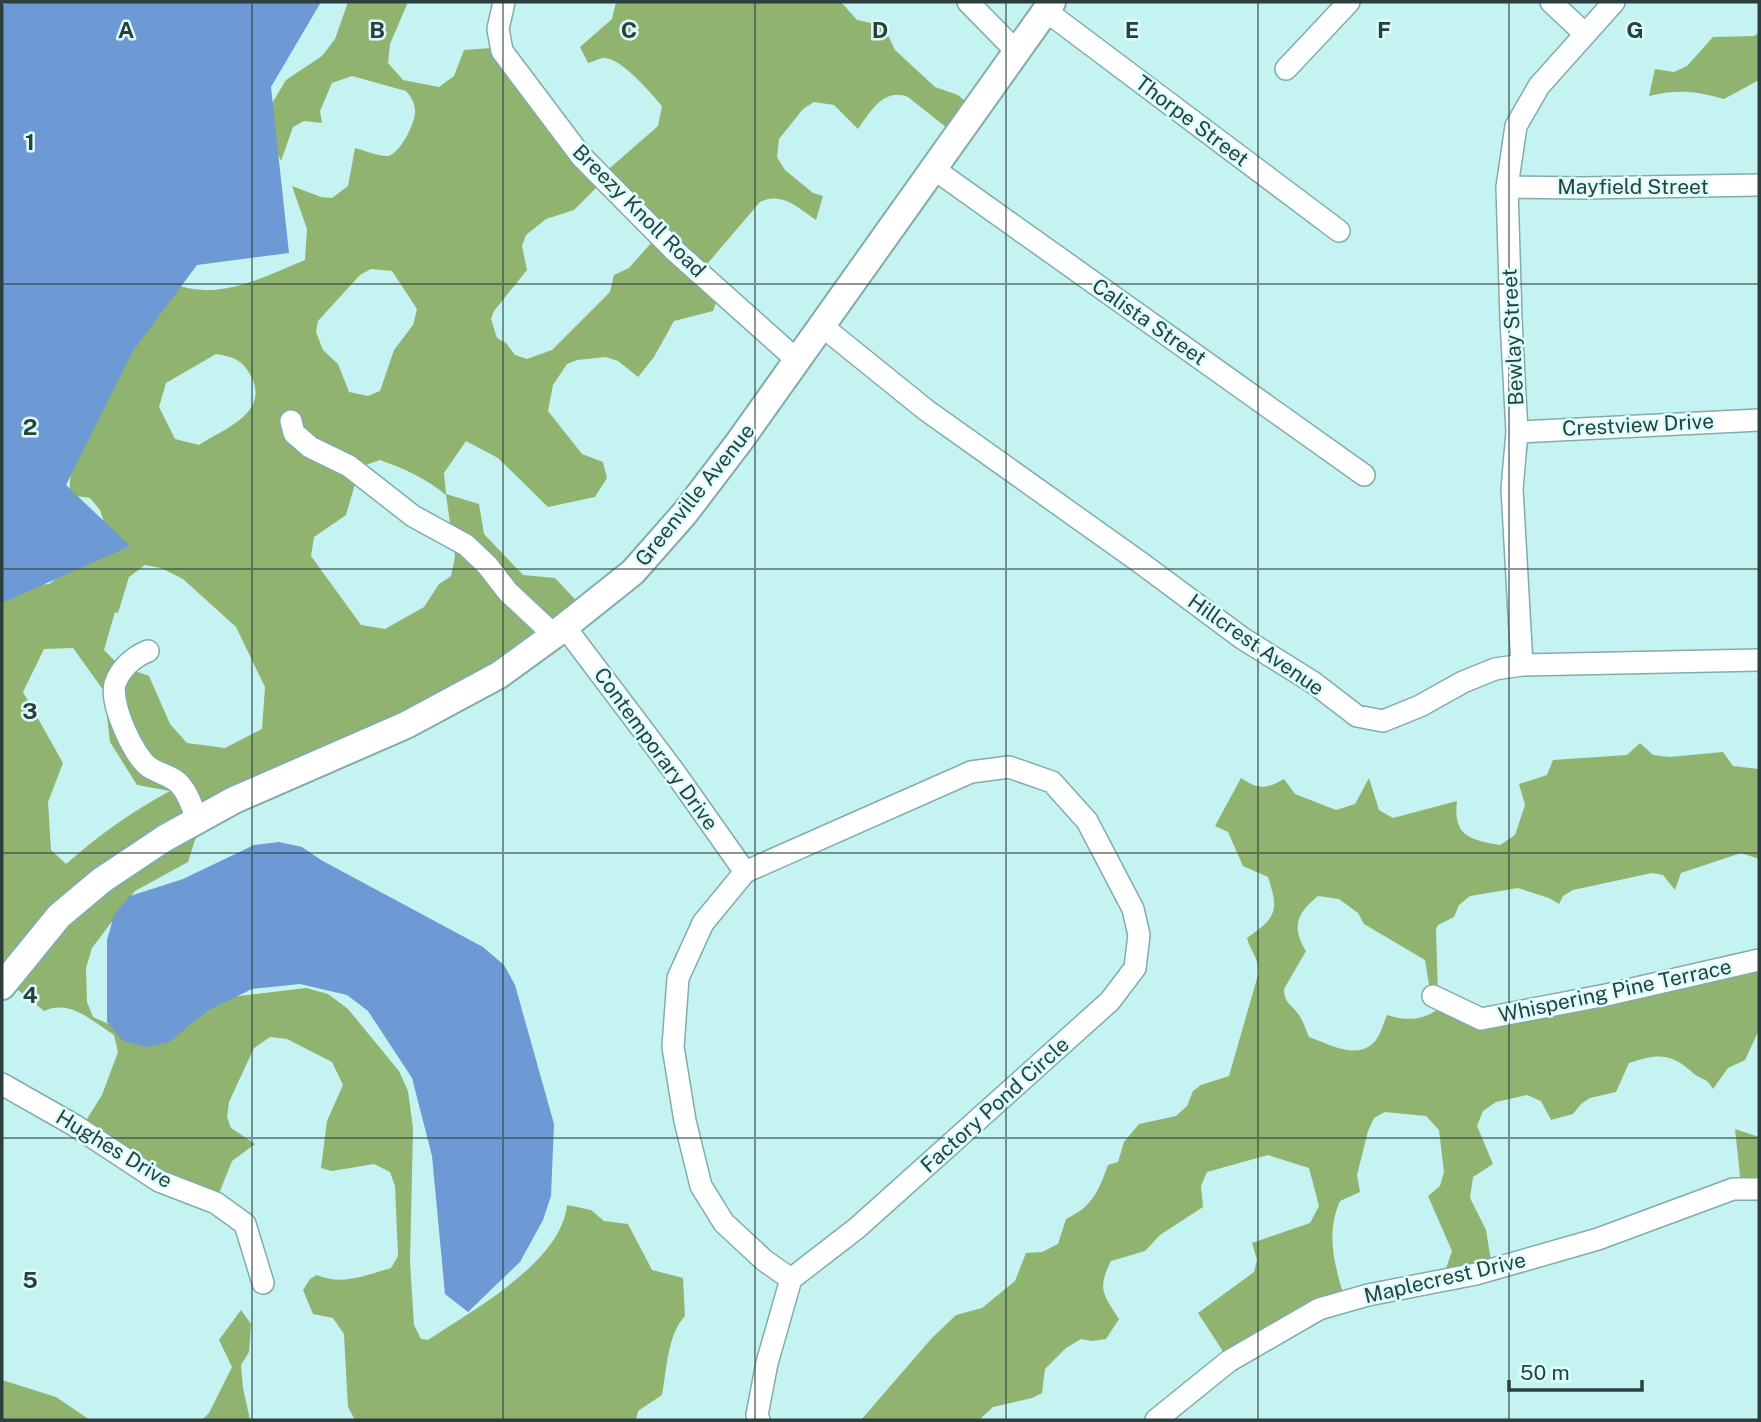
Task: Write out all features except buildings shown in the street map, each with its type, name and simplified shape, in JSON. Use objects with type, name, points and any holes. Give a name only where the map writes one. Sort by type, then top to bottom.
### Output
[{"type":"main road","name":"Greenville Avenue","points":[[2,986],[59,916],[102,880],[165,838],[234,800],[406,725],[499,675],[560,631],[633,572],[740,442],[1049,6]]},
{"type":"street","name":"Breezy Knoll Road","points":[[504,2],[498,29],[502,51],[581,156],[675,251],[798,360]]},
{"type":"street","points":[[968,2],[1017,52]]},
{"type":"street","points":[[1286,69],[1349,2]]},
{"type":"street","points":[[1551,2],[1584,33]]},
{"type":"street","name":"Bewlay Street","points":[[1522,665],[1512,489],[1517,432],[1507,187],[1516,127],[1539,86],[1614,2]]},
{"type":"street","name":"Thorpe Street","points":[[1049,6],[1339,232]]},
{"type":"street","name":"Calista Street","points":[[934,169],[1364,475]]},
{"type":"street","name":"Mayfield Street","points":[[1507,187],[1759,185]]},
{"type":"street","name":"Hillcrest Avenue","points":[[822,326],[926,410],[1242,638],[1314,683],[1357,716],[1383,721],[1495,669],[1522,665],[1759,660]]},
{"type":"street","name":"Crestview Drive","points":[[1517,432],[1759,419]]},
{"type":"street","name":"Contemporary Drive","points":[[290,421],[294,433],[310,447],[349,466],[413,516],[466,545],[487,565],[508,592],[560,631],[673,770],[745,872]]},
{"type":"street","points":[[148,651],[128,663],[116,683],[114,694],[132,746],[147,766],[181,785],[197,820]]},
{"type":"street","name":"Factory Pond Circle","points":[[1009,767],[1052,782],[1087,821],[1133,909],[1139,935],[1135,968],[1110,1001],[857,1228],[791,1279],[765,1261],[724,1223],[701,1186],[685,1121],[673,1047],[678,978],[704,923],[745,872],[971,772],[1009,767]]},
{"type":"street","name":"Whispering Pine Terrace","points":[[1433,996],[1481,1019],[1606,995],[1759,960]]},
{"type":"street","name":"Hughes Drive","points":[[2,1084],[74,1125],[159,1181],[216,1203],[245,1224],[264,1283]]},
{"type":"street","name":"Maplecrest Drive","points":[[1156,1420],[1229,1362],[1319,1309],[1368,1295],[1476,1274],[1598,1239],[1733,1189],[1759,1189]]},
{"type":"street","points":[[760,1420],[757,1415],[767,1363],[791,1279]]},
{"type":"green space","points":[[348,2],[408,2],[390,44],[388,63],[403,80],[439,87],[454,76],[464,50],[504,47],[603,174],[658,126],[662,106],[618,63],[603,58],[588,63],[580,47],[612,19],[616,2],[841,2],[857,20],[876,24],[886,31],[895,50],[935,87],[958,95],[977,111],[957,136],[908,97],[899,95],[885,98],[858,129],[834,105],[814,102],[803,109],[779,139],[777,157],[785,170],[813,193],[823,196],[816,220],[790,202],[775,198],[760,202],[702,270],[721,289],[713,311],[674,321],[654,357],[638,377],[618,361],[606,357],[577,360],[567,364],[553,385],[548,411],[582,454],[603,462],[607,478],[595,497],[548,507],[498,458],[466,441],[444,473],[446,494],[479,504],[484,534],[523,575],[555,578],[585,610],[569,628],[210,820],[195,840],[188,862],[135,891],[92,948],[86,968],[87,1002],[93,1017],[144,1040],[206,1000],[306,988],[328,994],[348,1009],[399,1071],[408,1091],[413,1128],[410,1262],[414,1325],[421,1339],[428,1340],[490,1299],[532,1265],[549,1246],[561,1226],[567,1205],[591,1210],[604,1221],[628,1224],[652,1270],[683,1278],[685,1316],[671,1343],[662,1395],[638,1411],[636,1420],[355,1420],[348,1407],[344,1334],[333,1318],[313,1314],[303,1290],[310,1279],[317,1275],[336,1280],[391,1268],[398,1256],[395,1186],[390,1172],[374,1164],[332,1171],[321,1168],[327,1121],[343,1085],[332,1062],[287,1039],[270,1037],[254,1048],[229,1102],[227,1117],[231,1128],[255,1144],[232,1161],[216,1201],[82,1127],[102,1095],[118,1052],[114,1035],[81,1013],[63,1008],[44,1011],[8,982],[2,986],[2,589],[49,584],[89,554],[107,531],[100,510],[90,498],[69,495],[72,456],[171,283],[205,290],[222,289],[256,280],[305,260],[307,229],[292,186],[321,197],[332,198],[348,186],[355,148],[388,156],[397,150],[406,137],[415,111],[406,91],[352,76],[332,83],[320,111],[322,123],[304,121],[293,127],[281,161],[269,134],[271,105],[286,80],[322,56],[335,39]],"holes":[[[604,180],[659,234],[629,268],[614,275],[610,292],[552,350],[527,359],[515,355],[506,343],[497,338],[491,319],[494,311],[527,270],[522,246],[526,235],[546,219],[574,210]],[[371,269],[392,271],[417,309],[413,325],[394,350],[380,391],[368,396],[349,392],[338,364],[323,350],[316,332],[318,321],[360,275]],[[216,354],[240,362],[248,370],[255,389],[255,400],[250,410],[232,425],[199,445],[175,439],[159,407],[166,383]],[[380,460],[414,474],[446,495],[455,557],[451,576],[439,584],[424,607],[385,629],[361,625],[311,556],[314,537],[346,515],[360,467]],[[145,565],[161,568],[183,579],[236,627],[265,687],[262,729],[225,748],[187,743],[170,724],[149,676],[119,665],[104,650],[115,612],[118,613],[129,577]],[[73,648],[104,691],[110,742],[137,785],[170,791],[116,824],[66,864],[51,850],[48,802],[63,763],[23,692],[44,649]]]},
{"type":"green space","points":[[1759,33],[1759,80],[1724,99],[1686,92],[1649,96],[1655,69],[1674,72],[1687,66],[1713,37],[1754,36]]},
{"type":"green space","points":[[1640,743],[1653,755],[1670,757],[1723,752],[1733,766],[1759,769],[1759,859],[1741,853],[1681,873],[1675,890],[1663,875],[1652,873],[1573,890],[1563,896],[1559,904],[1518,888],[1470,896],[1459,905],[1454,917],[1438,925],[1436,929],[1438,996],[1430,991],[1425,960],[1364,924],[1358,913],[1339,899],[1318,896],[1305,908],[1298,921],[1299,935],[1306,951],[1284,989],[1284,994],[1300,1017],[1309,1037],[1352,1051],[1361,1050],[1376,1040],[1387,1015],[1403,1019],[1417,1018],[1444,1005],[1484,1019],[1759,961],[1759,1030],[1745,1060],[1728,1068],[1713,1089],[1705,1080],[1677,1061],[1655,1057],[1629,1063],[1616,1092],[1590,1098],[1573,1114],[1551,1120],[1541,1101],[1527,1095],[1496,1102],[1483,1111],[1477,1126],[1493,1164],[1473,1177],[1470,1198],[1486,1230],[1492,1267],[1442,1280],[1452,1251],[1428,1196],[1440,1186],[1444,1172],[1439,1130],[1426,1116],[1385,1112],[1374,1118],[1357,1175],[1360,1192],[1340,1201],[1333,1226],[1335,1263],[1345,1300],[1226,1356],[1198,1313],[1254,1272],[1257,1260],[1252,1243],[1310,1223],[1319,1206],[1309,1168],[1268,1155],[1207,1172],[1201,1186],[1203,1207],[1160,1235],[1145,1251],[1111,1261],[1103,1285],[1109,1303],[1119,1319],[1106,1339],[1081,1339],[1066,1348],[1045,1369],[1042,1393],[993,1407],[979,1420],[861,1420],[931,1339],[956,1315],[982,1308],[1015,1281],[1026,1253],[1042,1252],[1058,1244],[1066,1219],[1089,1203],[1108,1165],[1118,1162],[1124,1142],[1139,1124],[1176,1116],[1187,1106],[1193,1091],[1201,1085],[1229,1076],[1258,975],[1256,960],[1247,938],[1270,918],[1274,906],[1268,877],[1243,866],[1228,832],[1215,826],[1241,778],[1262,787],[1284,779],[1295,794],[1336,810],[1355,804],[1369,778],[1379,810],[1393,818],[1457,801],[1456,812],[1460,829],[1471,838],[1500,845],[1515,835],[1525,805],[1519,784],[1547,775],[1553,760],[1627,755]]},
{"type":"green space","points":[[1735,1129],[1759,1137],[1759,1189],[1741,1185]]},
{"type":"green space","points":[[241,1310],[251,1324],[249,1352],[241,1365],[250,1420],[202,1420],[209,1413],[232,1367],[219,1340]]},
{"type":"green space","points":[[2,1380],[56,1397],[90,1420],[2,1420]]},
{"type":"water","points":[[6,2],[321,2],[271,87],[289,253],[197,265],[133,351],[66,485],[130,546],[2,603],[2,7]]},
{"type":"water","points":[[279,842],[302,847],[321,860],[483,947],[504,965],[515,985],[554,1124],[551,1196],[543,1220],[520,1262],[468,1312],[445,1294],[432,1156],[412,1078],[368,1011],[347,995],[300,984],[252,989],[207,1011],[169,1042],[147,1047],[123,1041],[107,1022],[107,940],[114,915],[130,896],[183,879],[254,845]]}]
